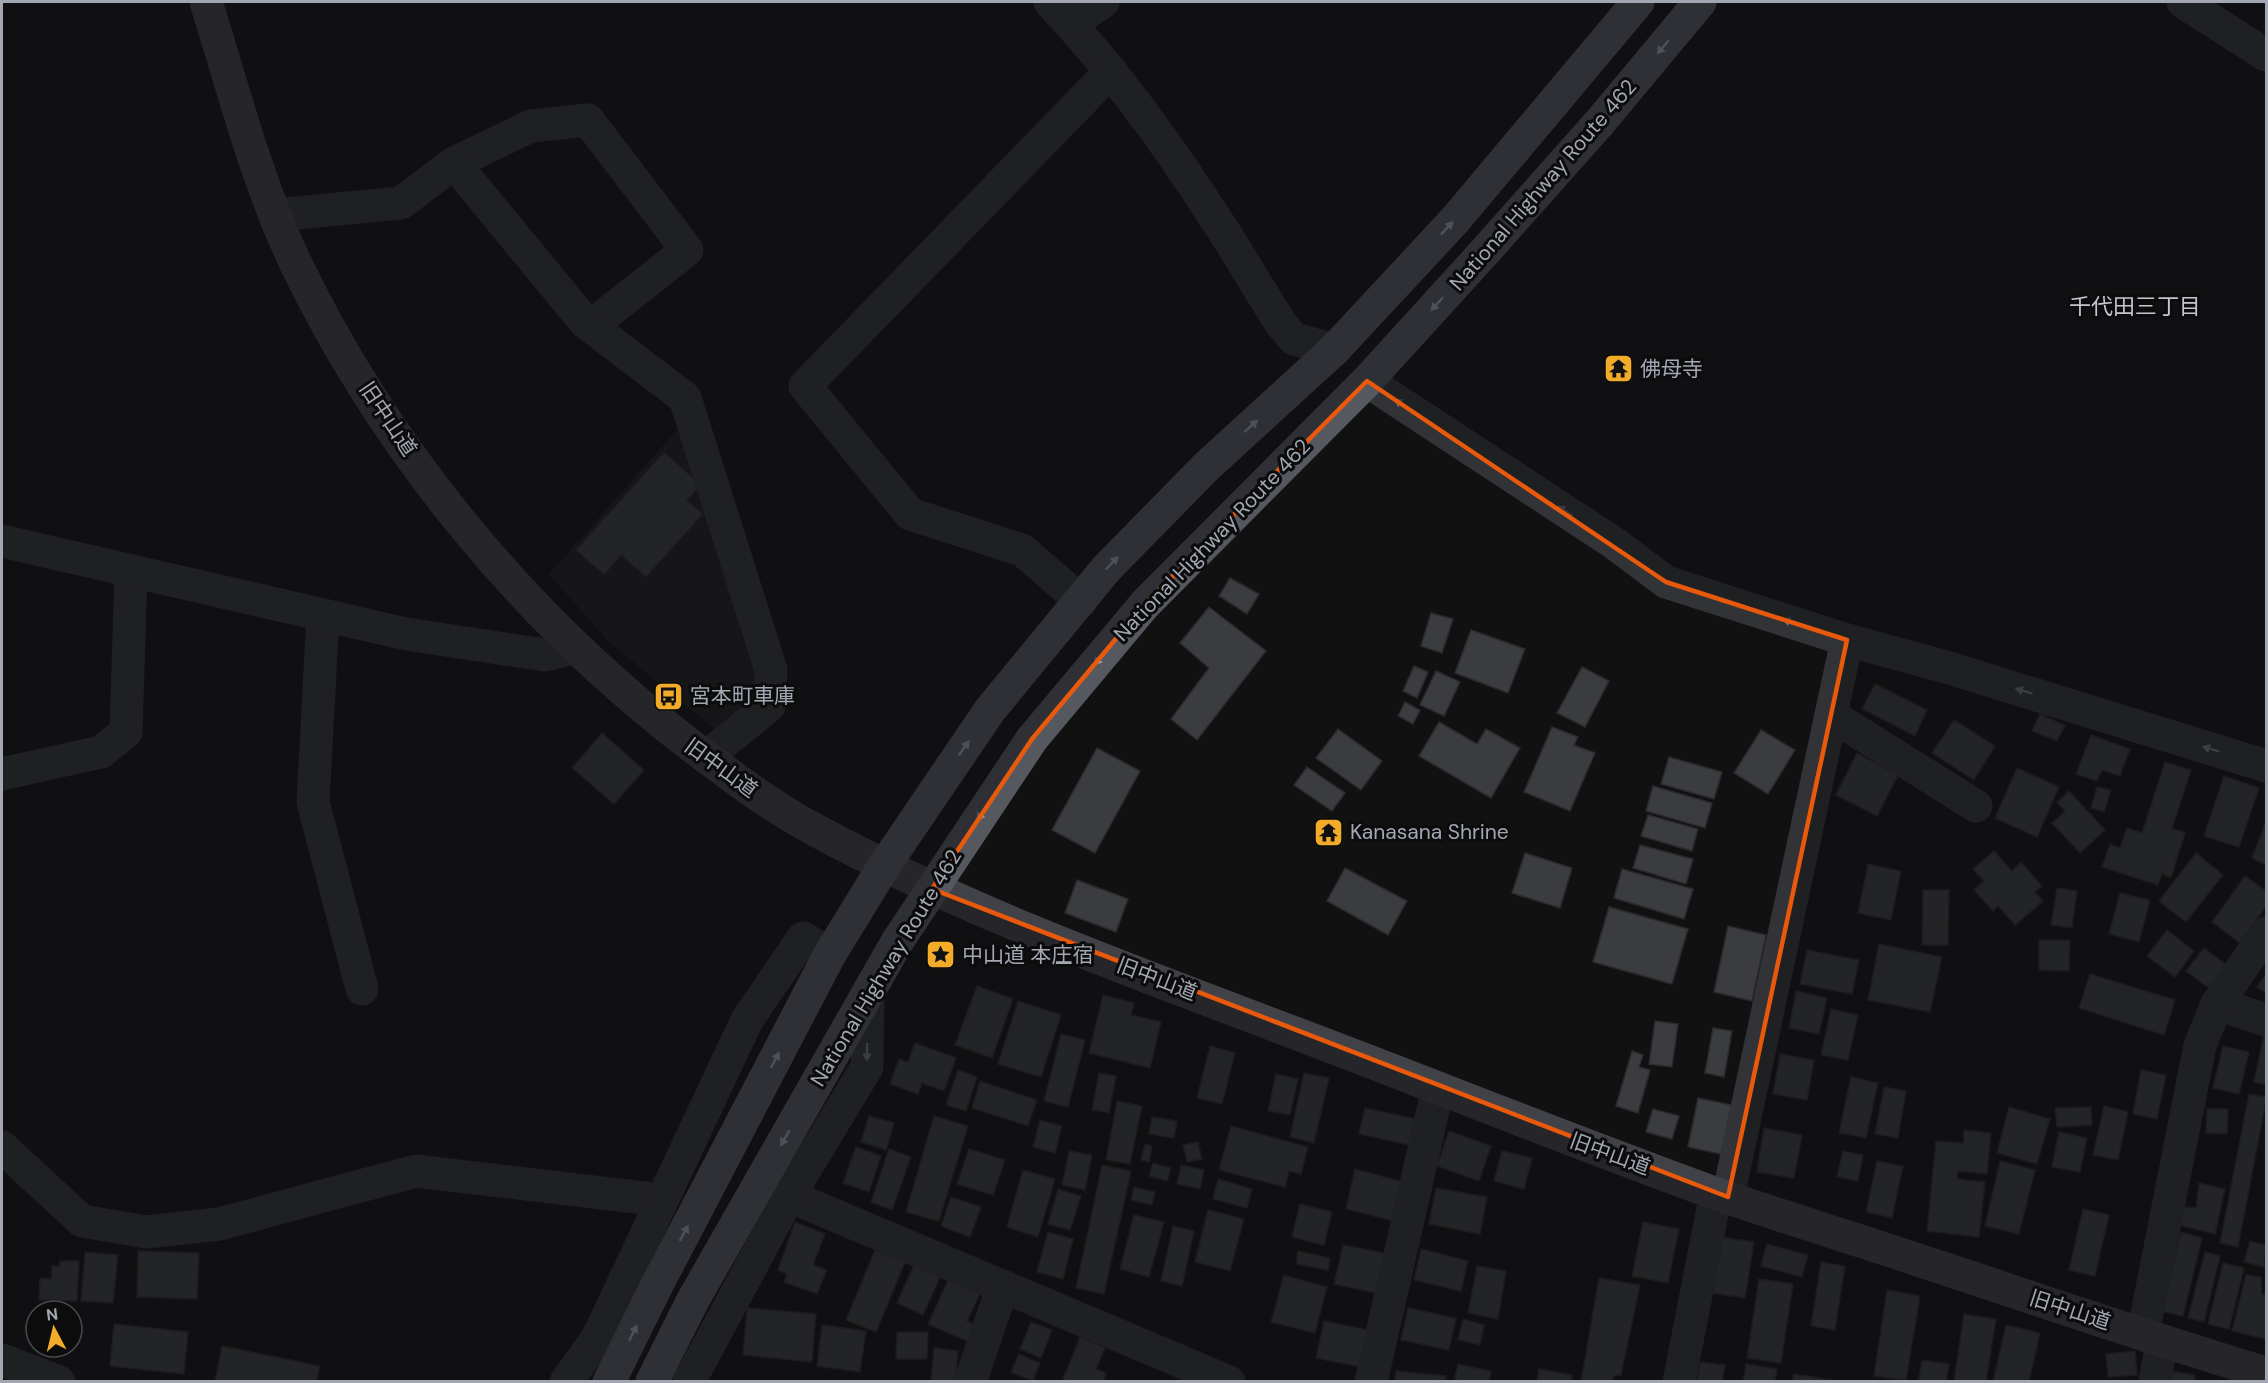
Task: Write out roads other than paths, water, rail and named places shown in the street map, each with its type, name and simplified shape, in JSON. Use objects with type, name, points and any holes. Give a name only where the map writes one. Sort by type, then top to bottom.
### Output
[{"type":"highway","name":"National Highway Route 462","points":[[609,1382],[657,1285],[830,954],[884,866],[990,710],[1106,569],[1206,467],[1334,350],[1455,220],[1638,2]]},
{"type":"highway","name":"National Highway Route 462","points":[[652,1382],[693,1300],[868,993],[932,889],[1032,739],[1145,604],[1367,381],[1600,122],[1700,2]]},
{"type":"main road","name":"旧中山道","points":[[206,2],[275,215],[335,338],[385,417],[446,502],[510,583],[574,648],[650,714],[706,758],[779,809],[884,866],[932,889],[1043,935],[1438,1088],[1722,1195],[2152,1338],[2266,1373]]},
{"type":"street","points":[[1103,2],[1060,12],[1111,71],[1218,223],[1282,325],[1294,339],[1334,350]]},
{"type":"street","points":[[2182,2],[2266,56]]},
{"type":"street","points":[[1081,600],[1022,550],[910,514],[805,386],[1111,71]]},
{"type":"street","points":[[275,215],[401,202],[454,163],[531,126],[588,120],[687,250],[591,327]]},
{"type":"street","points":[[454,163],[591,327],[685,398],[771,670],[769,706],[706,758]]},
{"type":"street","points":[[1367,381],[1614,543],[1666,582],[1847,640],[1946,667],[2266,766]]},
{"type":"street","points":[[2,541],[406,634],[545,655],[574,648]]},
{"type":"street","points":[[2,774],[101,752],[126,732],[131,571]]},
{"type":"street","points":[[323,615],[313,802],[362,989]]},
{"type":"street","points":[[1679,1382],[1847,640]]},
{"type":"street","points":[[1831,715],[1976,806]]},
{"type":"street","points":[[2155,1382],[2152,1338],[2164,1218],[2200,1045],[2217,1004],[2266,933]]},
{"type":"street","points":[[566,1382],[597,1339],[747,1020],[803,938],[830,954]]},
{"type":"street","points":[[689,1382],[789,1196],[867,1067],[868,993]]},
{"type":"street","points":[[2217,1004],[2266,1020]]},
{"type":"street","points":[[1371,1382],[1438,1088]]},
{"type":"street","points":[[2,1147],[82,1221],[146,1232],[219,1224],[416,1171],[661,1200]]},
{"type":"street","points":[[789,1196],[1229,1382]]},
{"type":"street","points":[[970,1382],[1003,1286]]},
{"type":"street","points":[[2,1360],[59,1382]]},
{"type":"place","name":"佛母寺","points":[[1619,369]]},
{"type":"place","name":"宮本町車庫","points":[[669,696]]},
{"type":"place","name":"Kanasana Shrine","points":[[1329,832]]},
{"type":"place","name":"中山道 本庄宿","points":[[941,955]]},
{"type":"district","name":"千代田三丁目","points":[[2135,306]]}]
